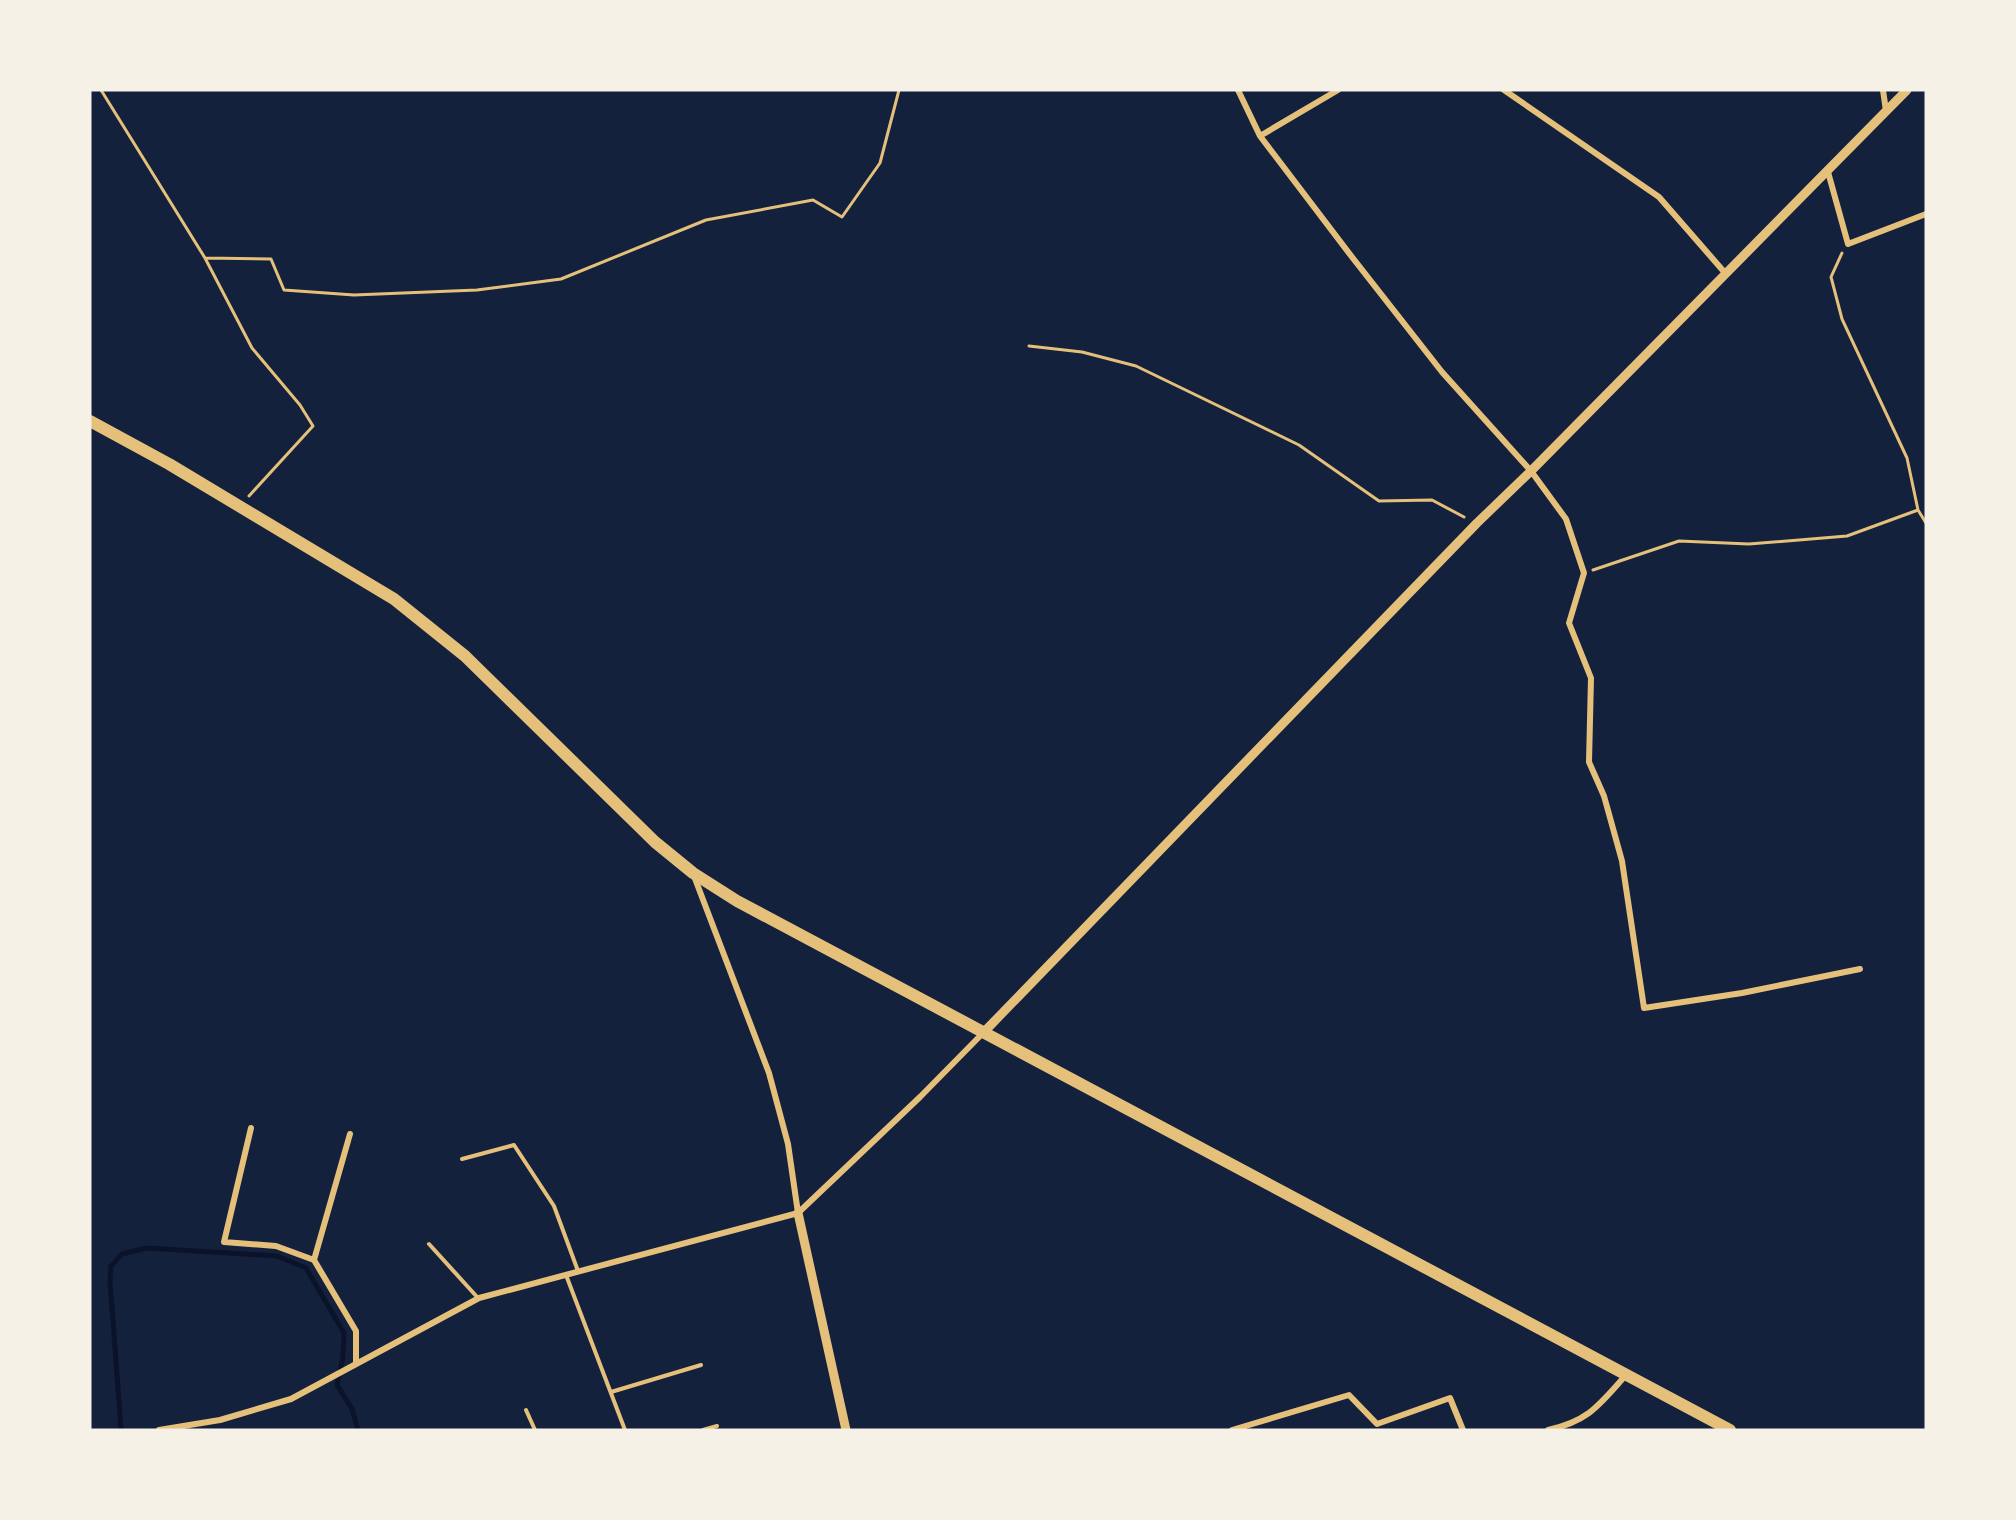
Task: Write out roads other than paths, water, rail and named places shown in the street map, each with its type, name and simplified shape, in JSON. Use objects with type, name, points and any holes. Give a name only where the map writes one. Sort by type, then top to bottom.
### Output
[{"type":"main road","points":[[90,421],[346,568],[428,624],[465,656],[655,842],[693,873],[737,901],[1730,1430]]},
{"type":"street","points":[[1238,90],[1260,136],[1442,372],[1531,471],[1566,519],[1584,573],[1569,624],[1591,678],[1589,762],[1604,796],[1622,861],[1644,1008],[1742,993],[1860,969]]},
{"type":"street","points":[[1260,136],[1338,90]]},
{"type":"street","points":[[1504,90],[1659,197],[1726,274]]},
{"type":"street","points":[[1883,90],[1886,111]]},
{"type":"street","points":[[159,1430],[220,1420],[291,1399],[478,1299],[798,1213],[920,1097],[1477,523],[1907,90]]},
{"type":"street","points":[[1828,172],[1848,244],[1926,214]]},
{"type":"street","points":[[693,873],[769,1072],[788,1144],[798,1213],[846,1430]]},
{"type":"street","points":[[251,1128],[224,1242],[276,1246],[314,1260],[356,1331],[356,1363]]},
{"type":"street","points":[[314,1260],[350,1134]]},
{"type":"street","points":[[1548,1430],[1572,1424],[1595,1409],[1626,1375]]},
{"type":"street","points":[[1232,1430],[1349,1395],[1377,1424],[1450,1398],[1463,1430]]},
{"type":"lane","points":[[462,1159],[514,1145],[554,1206],[578,1272]]},
{"type":"lane","points":[[429,1244],[478,1299]]},
{"type":"lane","points":[[566,1275],[625,1430]]},
{"type":"lane","points":[[611,1392],[701,1365]]},
{"type":"lane","points":[[526,1410],[535,1430]]},
{"type":"lane","points":[[703,1430],[717,1426]]},
{"type":"waterway","points":[[121,1429],[110,1281],[111,1266],[122,1254],[147,1248],[277,1256],[306,1268],[344,1333],[343,1357],[337,1385],[352,1409],[358,1430]]}]
